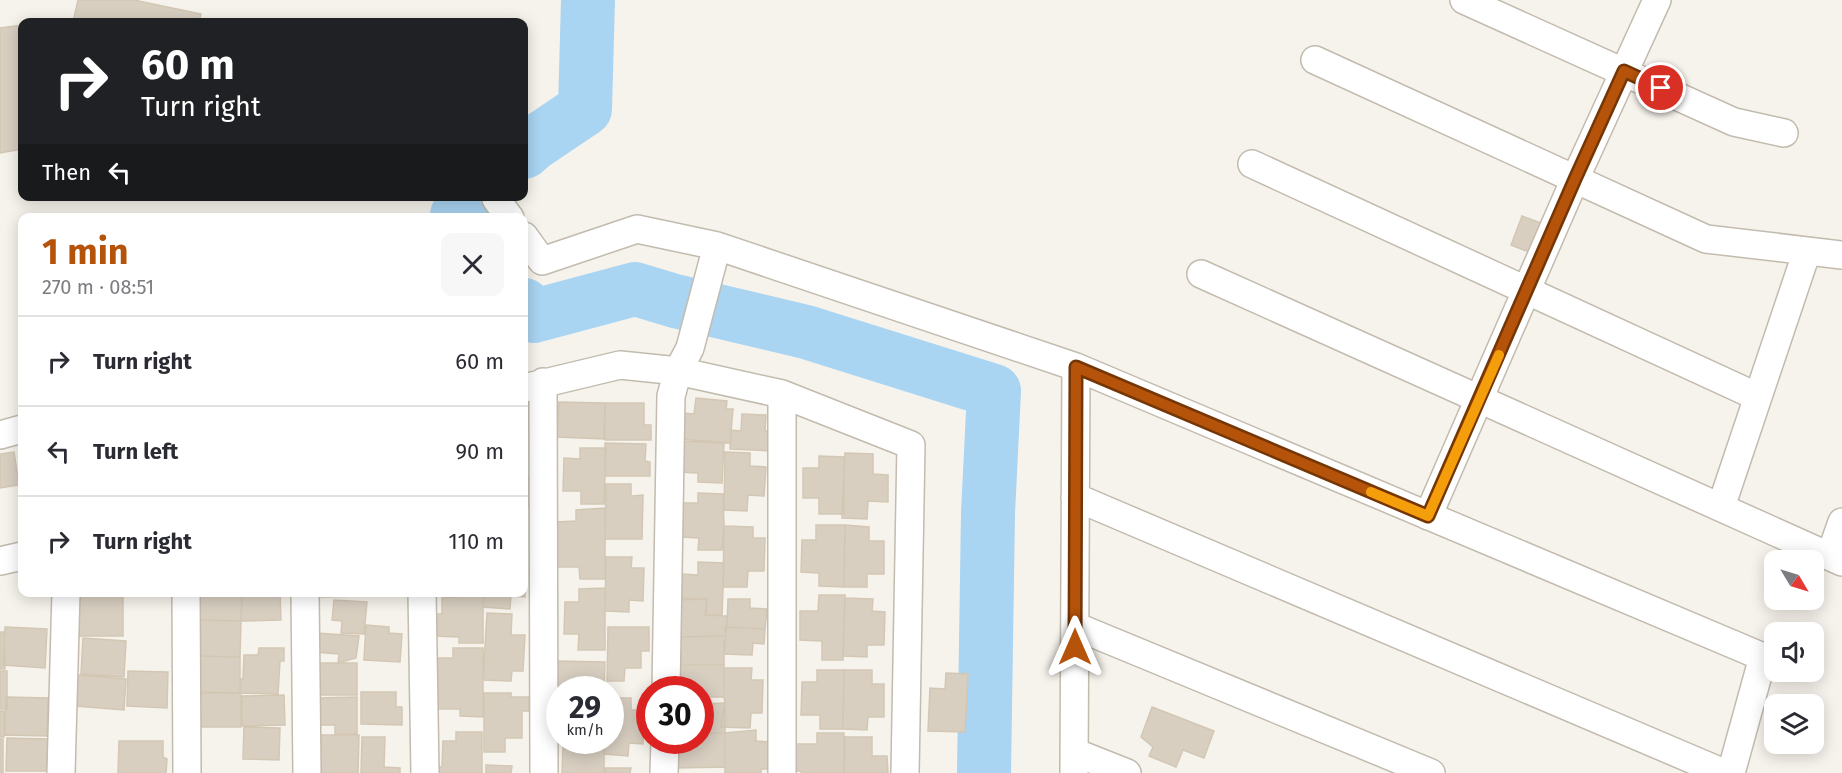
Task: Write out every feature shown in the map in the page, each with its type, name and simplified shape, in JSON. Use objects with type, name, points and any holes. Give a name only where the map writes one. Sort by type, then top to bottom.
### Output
[{"type":"street","points":[[1464,0],[1734,122],[1784,133]]},
{"type":"street","points":[[1428,516],[1575,179],[1657,0]]},
{"type":"street","points":[[1315,60],[1706,238],[1842,255]]},
{"type":"street","points":[[1252,164],[1758,397]]},
{"type":"street","points":[[528,242],[542,261],[637,229],[717,246],[1076,367],[1763,657],[1731,773]]},
{"type":"street","points":[[666,676],[670,396],[678,371],[690,348],[717,246]]},
{"type":"street","points":[[1721,507],[1807,250]]},
{"type":"street","points":[[1201,274],[1836,559],[1842,522]]},
{"type":"street","points":[[544,773],[533,385],[620,365],[678,371],[782,394],[911,445],[905,773]]},
{"type":"street","points":[[1076,367],[1074,762],[1127,773]]},
{"type":"street","points":[[782,394],[782,773]]},
{"type":"street","points":[[0,435],[18,430]]},
{"type":"street","points":[[1075,497],[1724,773]]},
{"type":"street","points":[[0,561],[18,557]]},
{"type":"street","points":[[60,773],[66,597]]},
{"type":"street","points":[[186,597],[187,773]]},
{"type":"street","points":[[305,597],[307,773]]},
{"type":"street","points":[[422,597],[425,773]]},
{"type":"street","points":[[1075,626],[1431,773]]},
{"type":"street","points":[[664,773],[665,754]]},
{"type":"building","points":[[78,0],[134,0],[201,14],[200,18],[74,18]]},
{"type":"building","points":[[18,26],[18,150],[0,153],[0,28]]},
{"type":"building","points":[[1522,216],[1541,223],[1529,252],[1511,245]]},
{"type":"building","points":[[696,398],[727,401],[726,409],[733,409],[730,443],[680,439],[682,413],[694,414]]},
{"type":"building","points":[[559,402],[605,403],[604,439],[557,437]]},
{"type":"building","points":[[605,403],[644,403],[644,425],[651,425],[651,440],[605,440]]},
{"type":"building","points":[[742,414],[766,415],[765,431],[774,431],[772,451],[730,449],[731,430],[741,431]]},
{"type":"building","points":[[678,441],[724,443],[722,483],[698,482],[698,473],[677,472]]},
{"type":"building","points":[[605,443],[646,444],[645,461],[650,462],[650,476],[605,476]]},
{"type":"building","points":[[580,448],[606,448],[604,504],[581,504],[581,491],[563,491],[564,458],[580,459]]},
{"type":"building","points":[[14,452],[18,485],[0,488],[0,454]]},
{"type":"building","points":[[725,452],[750,453],[750,466],[766,467],[764,496],[748,495],[747,511],[724,510]]},
{"type":"building","points":[[845,453],[873,454],[873,474],[888,475],[888,502],[868,501],[867,519],[842,518]]},
{"type":"building","points":[[819,456],[844,457],[844,514],[819,514],[819,498],[803,498],[803,468],[819,468]]},
{"type":"building","points":[[528,477],[535,477],[535,506],[528,506]]},
{"type":"building","points":[[606,484],[631,484],[631,496],[643,495],[642,539],[605,539]]},
{"type":"building","points":[[698,493],[723,494],[722,550],[698,550],[699,538],[681,537],[682,503],[698,503]]},
{"type":"building","points":[[605,508],[605,579],[580,579],[579,567],[557,567],[556,522],[576,521],[576,510]]},
{"type":"building","points":[[816,525],[845,525],[844,587],[819,586],[819,573],[801,572],[802,540],[816,540]]},
{"type":"building","points":[[845,525],[869,527],[869,541],[884,541],[884,574],[867,574],[867,587],[844,587]]},
{"type":"building","points":[[724,526],[753,527],[753,538],[765,538],[764,571],[748,571],[747,587],[723,587]]},
{"type":"building","points":[[606,557],[632,557],[631,568],[644,568],[643,601],[629,600],[629,612],[605,611]]},
{"type":"building","points":[[698,562],[724,563],[722,615],[705,615],[707,599],[680,600],[681,574],[698,575]]},
{"type":"building","points":[[605,588],[605,650],[578,650],[579,634],[564,634],[565,602],[579,602],[579,589]]},
{"type":"building","points":[[819,595],[845,595],[843,660],[822,660],[822,641],[800,640],[800,611],[818,611]]},
{"type":"building","points":[[79,597],[123,597],[123,636],[78,636]]},
{"type":"building","points":[[200,597],[242,597],[241,621],[200,620]]},
{"type":"building","points":[[242,597],[280,597],[281,620],[241,621]]},
{"type":"building","points":[[442,597],[483,597],[483,643],[459,643],[459,637],[433,636],[434,614],[442,614]]},
{"type":"building","points":[[484,597],[511,597],[510,609],[483,607]]},
{"type":"building","points":[[674,598],[707,599],[706,615],[727,616],[726,636],[675,637]]},
{"type":"building","points":[[845,598],[873,599],[872,611],[885,612],[884,645],[867,645],[867,657],[843,656]]},
{"type":"building","points":[[728,599],[750,599],[750,608],[767,609],[765,629],[727,627]]},
{"type":"building","points":[[334,600],[367,602],[364,634],[341,633],[342,621],[332,620]]},
{"type":"building","points":[[487,613],[512,614],[511,635],[525,635],[523,671],[512,671],[511,681],[483,680]]},
{"type":"building","points":[[200,620],[241,621],[240,657],[199,656]]},
{"type":"building","points":[[366,625],[389,627],[389,633],[402,634],[400,662],[364,660]]},
{"type":"building","points":[[5,627],[47,629],[45,668],[3,665]]},
{"type":"building","points":[[608,627],[649,627],[649,651],[641,651],[641,668],[625,668],[624,681],[624,676],[607,676]]},
{"type":"building","points":[[725,627],[765,629],[764,644],[753,643],[752,655],[724,654]]},
{"type":"building","points":[[0,632],[4,632],[5,669],[0,669]]},
{"type":"building","points":[[316,633],[359,636],[356,658],[338,663],[339,654],[314,652]]},
{"type":"building","points":[[724,636],[724,665],[675,665],[675,637]]},
{"type":"building","points":[[83,638],[126,641],[124,677],[81,674]]},
{"type":"building","points":[[259,648],[284,648],[284,661],[280,661],[278,694],[240,693],[244,655],[258,655]]},
{"type":"building","points":[[453,648],[483,648],[483,717],[460,716],[460,709],[434,709],[434,658],[453,658]]},
{"type":"building","points":[[199,656],[240,657],[240,693],[197,692]]},
{"type":"building","points":[[558,661],[605,662],[604,676],[558,676]]},
{"type":"building","points":[[315,663],[357,663],[357,695],[315,695]]},
{"type":"building","points":[[675,665],[724,665],[724,697],[714,697],[714,676],[675,676]]},
{"type":"building","points":[[724,668],[752,668],[751,680],[763,680],[762,713],[751,713],[750,728],[721,727],[725,703]]},
{"type":"building","points":[[817,670],[844,670],[843,729],[820,729],[820,715],[801,715],[802,682],[817,682]]},
{"type":"building","points":[[844,670],[872,670],[872,684],[884,684],[884,717],[868,717],[867,730],[843,729]]},
{"type":"building","points":[[0,671],[7,671],[7,709],[0,709]]},
{"type":"building","points":[[128,671],[168,672],[167,708],[127,706]]},
{"type":"building","points":[[946,673],[968,674],[965,732],[928,731],[930,688],[945,689]]},
{"type":"building","points":[[78,675],[126,679],[124,710],[75,706]]},
{"type":"building","points":[[361,692],[396,692],[396,707],[402,707],[402,725],[361,724]]},
{"type":"building","points":[[198,693],[241,693],[241,727],[197,727]]},
{"type":"building","points":[[484,693],[511,693],[511,697],[529,697],[529,711],[522,711],[522,738],[505,738],[505,752],[484,752]]},
{"type":"building","points":[[284,695],[285,725],[242,726],[242,696]]},
{"type":"building","points":[[6,697],[48,698],[47,736],[5,735]]},
{"type":"building","points":[[357,697],[357,734],[335,734],[335,725],[318,725],[317,698]]},
{"type":"building","points":[[624,698],[631,698],[631,710],[636,710],[636,744],[629,743],[628,756],[604,754],[624,754]]},
{"type":"building","points":[[714,703],[725,703],[725,733],[714,733]]},
{"type":"building","points":[[1152,707],[1214,731],[1204,758],[1183,750],[1176,767],[1149,756],[1153,747],[1141,737]]},
{"type":"building","points":[[0,711],[4,711],[4,737],[0,737]]},
{"type":"building","points":[[244,727],[280,728],[279,760],[243,759]]},
{"type":"building","points":[[756,730],[756,741],[770,742],[770,769],[761,769],[761,773],[725,773],[725,733]]},
{"type":"building","points":[[456,732],[482,732],[482,773],[436,773],[436,767],[442,767],[443,741],[456,741]]},
{"type":"building","points":[[714,733],[725,733],[725,767],[676,768],[676,754],[714,754]]},
{"type":"building","points":[[817,733],[844,733],[844,773],[794,771],[794,744],[817,744]]},
{"type":"building","points":[[319,735],[359,735],[358,773],[318,773]]},
{"type":"building","points":[[362,737],[385,737],[384,767],[400,768],[400,773],[361,773]]},
{"type":"building","points":[[845,737],[872,737],[872,756],[887,756],[888,773],[844,773]]},
{"type":"building","points":[[7,738],[48,739],[47,771],[6,771]]},
{"type":"building","points":[[0,739],[3,739],[3,773],[0,773]]},
{"type":"building","points":[[119,741],[163,741],[163,757],[167,759],[166,773],[118,773]]},
{"type":"building","points":[[563,754],[604,754],[604,773],[562,773]]},
{"type":"building","points":[[486,765],[512,766],[511,773],[486,773]]},
{"type":"building","points":[[605,768],[631,768],[630,773],[605,773]]},
{"type":"waterway","points":[[528,148],[585,109],[588,0]]},
{"type":"waterway","points":[[459,213],[472,201]]},
{"type":"waterway","points":[[528,309],[534,316],[635,289],[675,301],[806,332],[994,391],[988,513],[984,773]]},
{"type":"slow traffic","points":[[1371,492],[1428,516],[1499,355]]},
{"type":"route","points":[[1075,647],[1076,367],[1428,516],[1624,71],[1661,88]]}]
